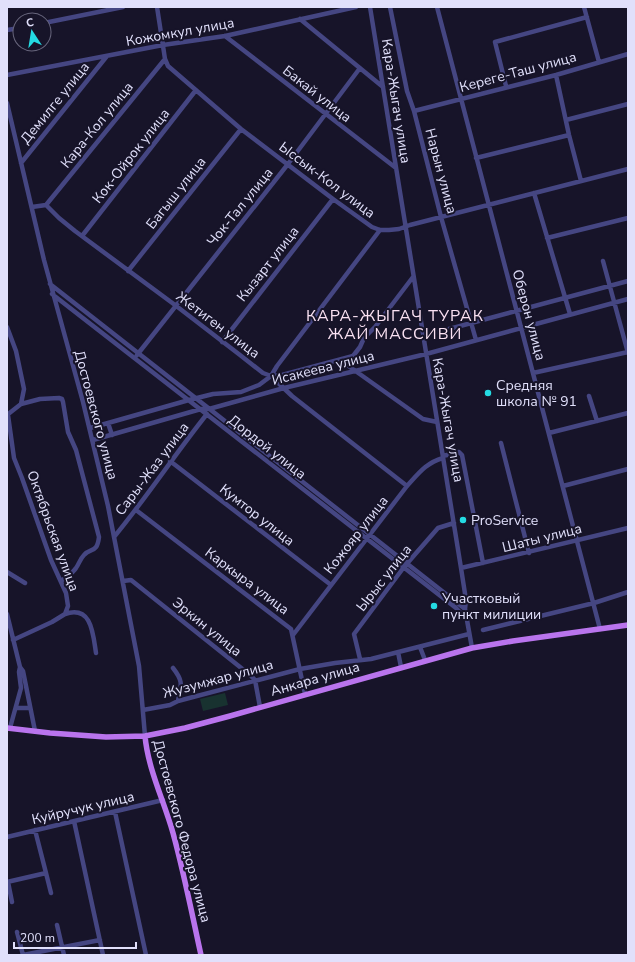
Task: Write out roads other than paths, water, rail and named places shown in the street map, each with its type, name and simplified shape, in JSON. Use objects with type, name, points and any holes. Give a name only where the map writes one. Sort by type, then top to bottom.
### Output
[{"type":"main road","name":"Анкара улица","points":[[9,728],[106,737],[145,736],[184,728],[472,648],[628,625]]},
{"type":"main road","name":"Достоевского Федора улица","points":[[145,736],[150,765],[163,800],[175,841],[201,955]]},
{"type":"street","points":[[52,21],[123,7]]},
{"type":"street","points":[[157,7],[164,59]]},
{"type":"street","name":"Кожомкул улица","points":[[7,75],[163,45],[225,36],[356,7]]},
{"type":"street","name":"Кара-Жыгач улица","points":[[370,7],[422,336],[462,568],[466,603],[465,609],[472,648]]},
{"type":"street","name":"Нарын улица","points":[[390,7],[407,91],[414,110],[441,218],[476,340]]},
{"type":"street","name":"Оберон улица","points":[[437,7],[600,628]]},
{"type":"street","points":[[584,7],[599,62]]},
{"type":"street","points":[[506,86],[495,42],[587,17]]},
{"type":"street","points":[[300,19],[383,87]]},
{"type":"street","name":"Бакай улица","points":[[225,36],[396,168]]},
{"type":"street","name":"Кереге-Таш улица","points":[[414,110],[461,99],[506,86],[556,75],[628,54]]},
{"type":"street","name":"Демилге улица","points":[[21,163],[107,56]]},
{"type":"street","name":"Ыссык-Кол улица","points":[[164,59],[168,66],[241,129],[333,199],[372,227],[380,230],[399,229],[581,181],[628,171]]},
{"type":"street","name":"Кара-Кол улица","points":[[46,205],[164,59]]},
{"type":"street","name":"Чок-Тал улица","points":[[134,358],[288,164],[360,68]]},
{"type":"street","points":[[556,75],[581,181]]},
{"type":"street","name":"Кок-Ойрок улица","points":[[82,236],[196,90]]},
{"type":"street","name":"Достоевского улица","points":[[7,103],[52,294],[93,440],[123,581],[139,666],[145,736]]},
{"type":"street","points":[[566,120],[628,104]]},
{"type":"street","name":"Багыш улица","points":[[128,271],[241,129]]},
{"type":"street","points":[[476,158],[569,135]]},
{"type":"street","points":[[534,194],[570,314]]},
{"type":"street","name":"Кызарт улица","points":[[222,342],[333,199]]},
{"type":"street","points":[[32,207],[46,205]]},
{"type":"street","name":"Жетиген улица","points":[[46,205],[59,218],[128,271],[263,373],[271,376],[292,396],[407,486]]},
{"type":"street","points":[[548,238],[628,218]]},
{"type":"street","points":[[271,376],[380,230]]},
{"type":"street","points":[[533,373],[628,353],[603,261]]},
{"type":"street","name":"Исакеева улица","points":[[90,428],[196,398],[213,394],[241,392],[259,385],[271,376],[282,375],[353,356],[357,352],[368,332],[375,327],[413,277]]},
{"type":"street","points":[[422,336],[628,282]]},
{"type":"street","name":"Дордой улица","points":[[50,284],[370,534],[456,608],[467,620]]},
{"type":"street","points":[[52,294],[60,292]]},
{"type":"street","name":"Дордой улица","points":[[52,294],[367,539],[406,565],[465,609]]},
{"type":"street","name":"Исакеева улица","points":[[93,440],[201,409],[426,354],[628,299]]},
{"type":"street","points":[[56,308],[59,303],[64,302]]},
{"type":"street","points":[[7,327],[16,351],[24,389],[21,404],[40,399],[62,399],[68,432],[76,450],[99,537],[97,546],[92,551],[86,552],[76,568],[61,581]]},
{"type":"street","points":[[340,360],[423,419],[437,422]]},
{"type":"street","points":[[589,396],[597,421]]},
{"type":"street","name":"Октябрьская улица","points":[[13,640],[52,622],[65,614],[68,606],[66,593],[51,560],[14,458],[8,415],[21,404]]},
{"type":"street","points":[[549,433],[628,413]]},
{"type":"street","name":"Сары-Жаз улица","points":[[114,537],[136,510],[170,461],[207,414]]},
{"type":"street","points":[[108,423],[112,435]]},
{"type":"street","points":[[501,443],[529,553]]},
{"type":"street","points":[[443,457],[459,452],[462,455],[483,563]]},
{"type":"street","name":"Кожояр улица","points":[[293,635],[407,486],[423,469],[433,461],[443,457]]},
{"type":"street","name":"Кумтор улица","points":[[170,461],[331,586]]},
{"type":"street","points":[[563,486],[628,469]]},
{"type":"street","name":"Каркыра улица","points":[[136,510],[291,629],[305,694]]},
{"type":"street","name":"Ырыс улица","points":[[360,659],[354,634],[406,565],[438,528],[454,523]]},
{"type":"street","name":"Шаты улица","points":[[462,568],[628,528]]},
{"type":"street","points":[[7,572],[25,583]]},
{"type":"street","name":"Эркин улица","points":[[123,581],[131,580],[255,680]]},
{"type":"street","points":[[483,630],[594,603],[628,592]]},
{"type":"street","points":[[460,604],[466,603]]},
{"type":"street","points":[[65,614],[72,611],[79,612],[86,617],[91,624],[96,653]]},
{"type":"street","points":[[7,614],[20,666],[23,672],[35,731]]},
{"type":"street","name":"Жузумжар улица","points":[[143,710],[170,705],[178,701],[255,680],[360,659],[371,659],[469,634]]},
{"type":"street","points":[[420,646],[425,660]]},
{"type":"street","points":[[398,652],[402,667]]},
{"type":"street","points":[[9,728],[22,688],[19,672],[20,666]]},
{"type":"street","points":[[174,668],[180,676],[181,681],[178,701]]},
{"type":"street","points":[[255,680],[260,707]]},
{"type":"street","points":[[16,708],[30,708]]},
{"type":"street","name":"Куйручук улица","points":[[7,837],[163,800]]},
{"type":"street","points":[[115,812],[146,955]]},
{"type":"street","points":[[74,821],[103,955]]},
{"type":"street","points":[[36,830],[51,893]]},
{"type":"street","points":[[12,902],[7,882],[46,874]]},
{"type":"street","points":[[57,925],[64,955]]},
{"type":"street","points":[[17,932],[23,955],[100,940]]},
{"type":"place","name":"Средняя школа № 91","points":[[488,393]]},
{"type":"place","name":"ProService","points":[[463,520]]},
{"type":"place","name":"Участковый пункт милиции","points":[[434,606]]},
{"type":"district","name":"КАРА-ЖЫГАЧ ТУРАК ЖАЙ МАССИВИ","points":[[395,325]]}]
